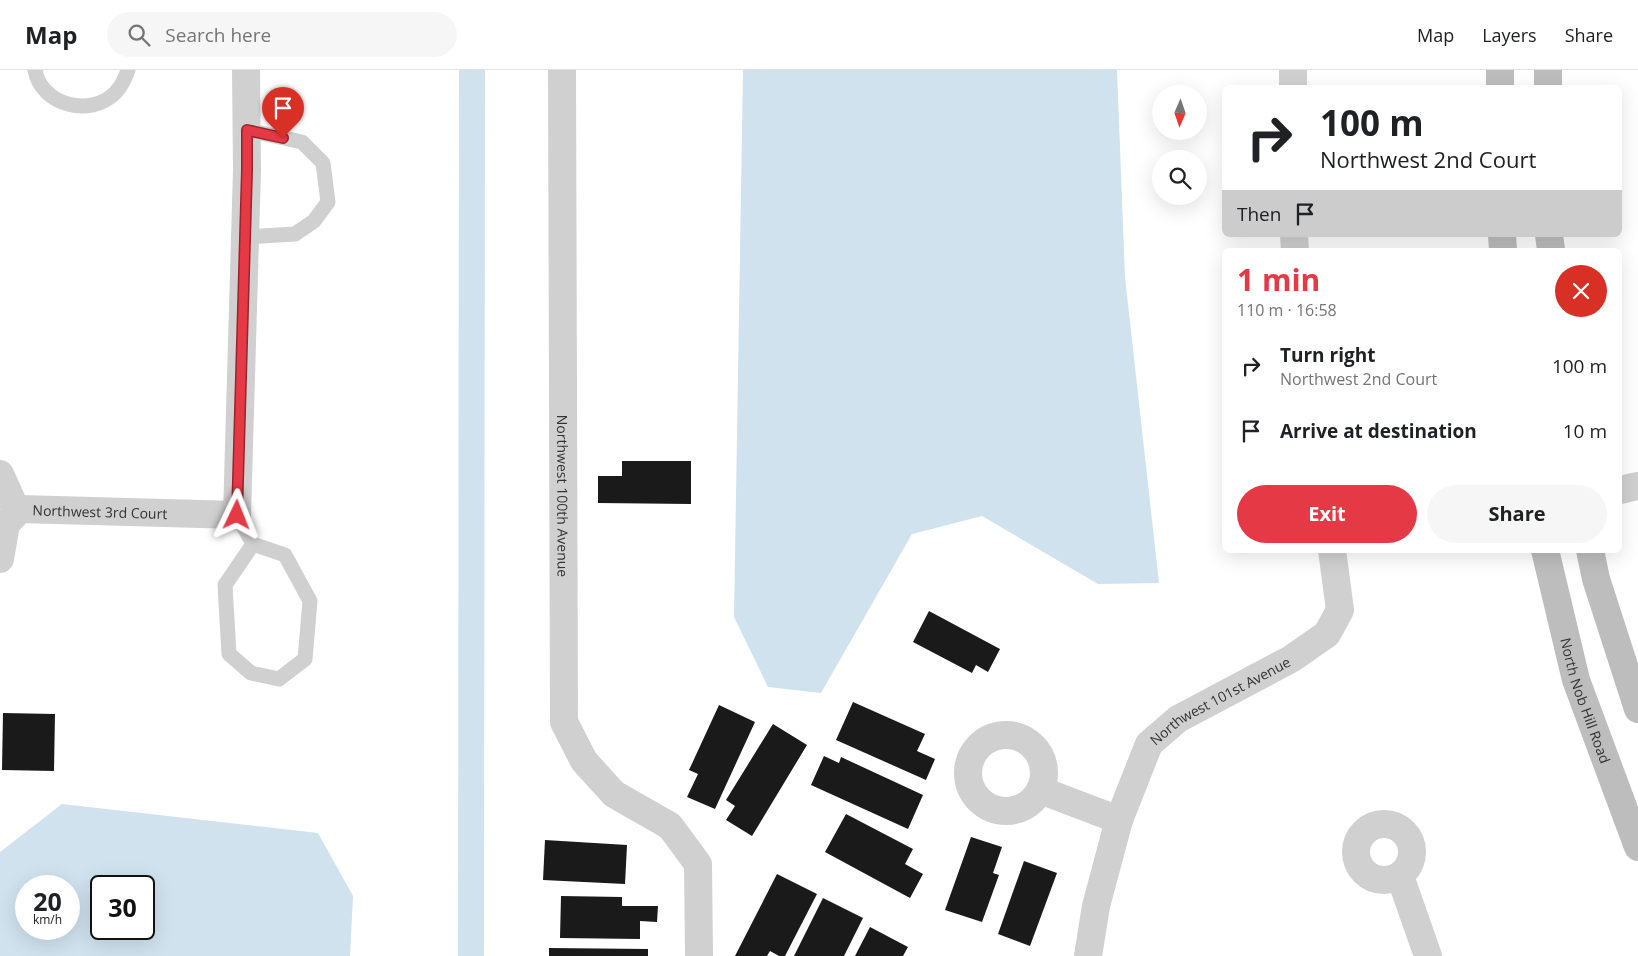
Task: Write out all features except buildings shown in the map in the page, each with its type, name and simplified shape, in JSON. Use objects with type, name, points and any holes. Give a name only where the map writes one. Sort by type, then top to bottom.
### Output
[{"type":"main road","points":[[1500,70],[1500,85]]},
{"type":"main road","points":[[1548,70],[1548,85]]},
{"type":"main road","name":"North Nob Hill Road","points":[[1546,553],[1576,680],[1638,847]]},
{"type":"main road","points":[[1591,553],[1596,579],[1638,709]]},
{"type":"street","points":[[237,515],[245,237],[246,70]]},
{"type":"street","name":"Northwest 100th Avenue","points":[[562,70],[564,722],[584,762],[614,794],[670,826],[698,864],[699,956]]},
{"type":"street","points":[[1293,70],[1293,85]]},
{"type":"street","points":[[0,474],[17,512]]},
{"type":"street","points":[[1622,490],[1638,486]]},
{"type":"street","name":"Northwest 3rd Court","points":[[0,559],[6,524],[20,509],[237,515]]},
{"type":"street","name":"Northwest 101st Avenue","points":[[1088,956],[1096,906],[1119,820],[1149,744],[1178,719],[1291,659],[1327,634],[1340,610],[1332,553]]},
{"type":"street","points":[[1040,790],[1119,820]]},
{"type":"street","points":[[1400,876],[1428,956]]},
{"type":"lane","points":[[35,70],[43,88],[54,99],[70,105],[85,107],[101,102],[114,94],[124,82],[128,70]]},
{"type":"lane","points":[[245,237],[295,234],[314,221],[328,202],[323,163],[302,142],[247,130]]},
{"type":"lane","points":[[237,515],[253,544],[285,555],[310,601],[305,659],[279,679],[251,673],[229,654],[225,585],[253,544]]},
{"type":"water","points":[[743,70],[1117,70],[1125,277],[1159,583],[1098,584],[982,516],[912,534],[821,693],[768,687],[734,617]]},
{"type":"water","points":[[62,804],[318,833],[353,896],[350,956],[0,956],[0,852]]},
{"type":"waterway","points":[[471,956],[472,70]]},
{"type":"route","points":[[237,515],[247,130],[283,138]]}]
